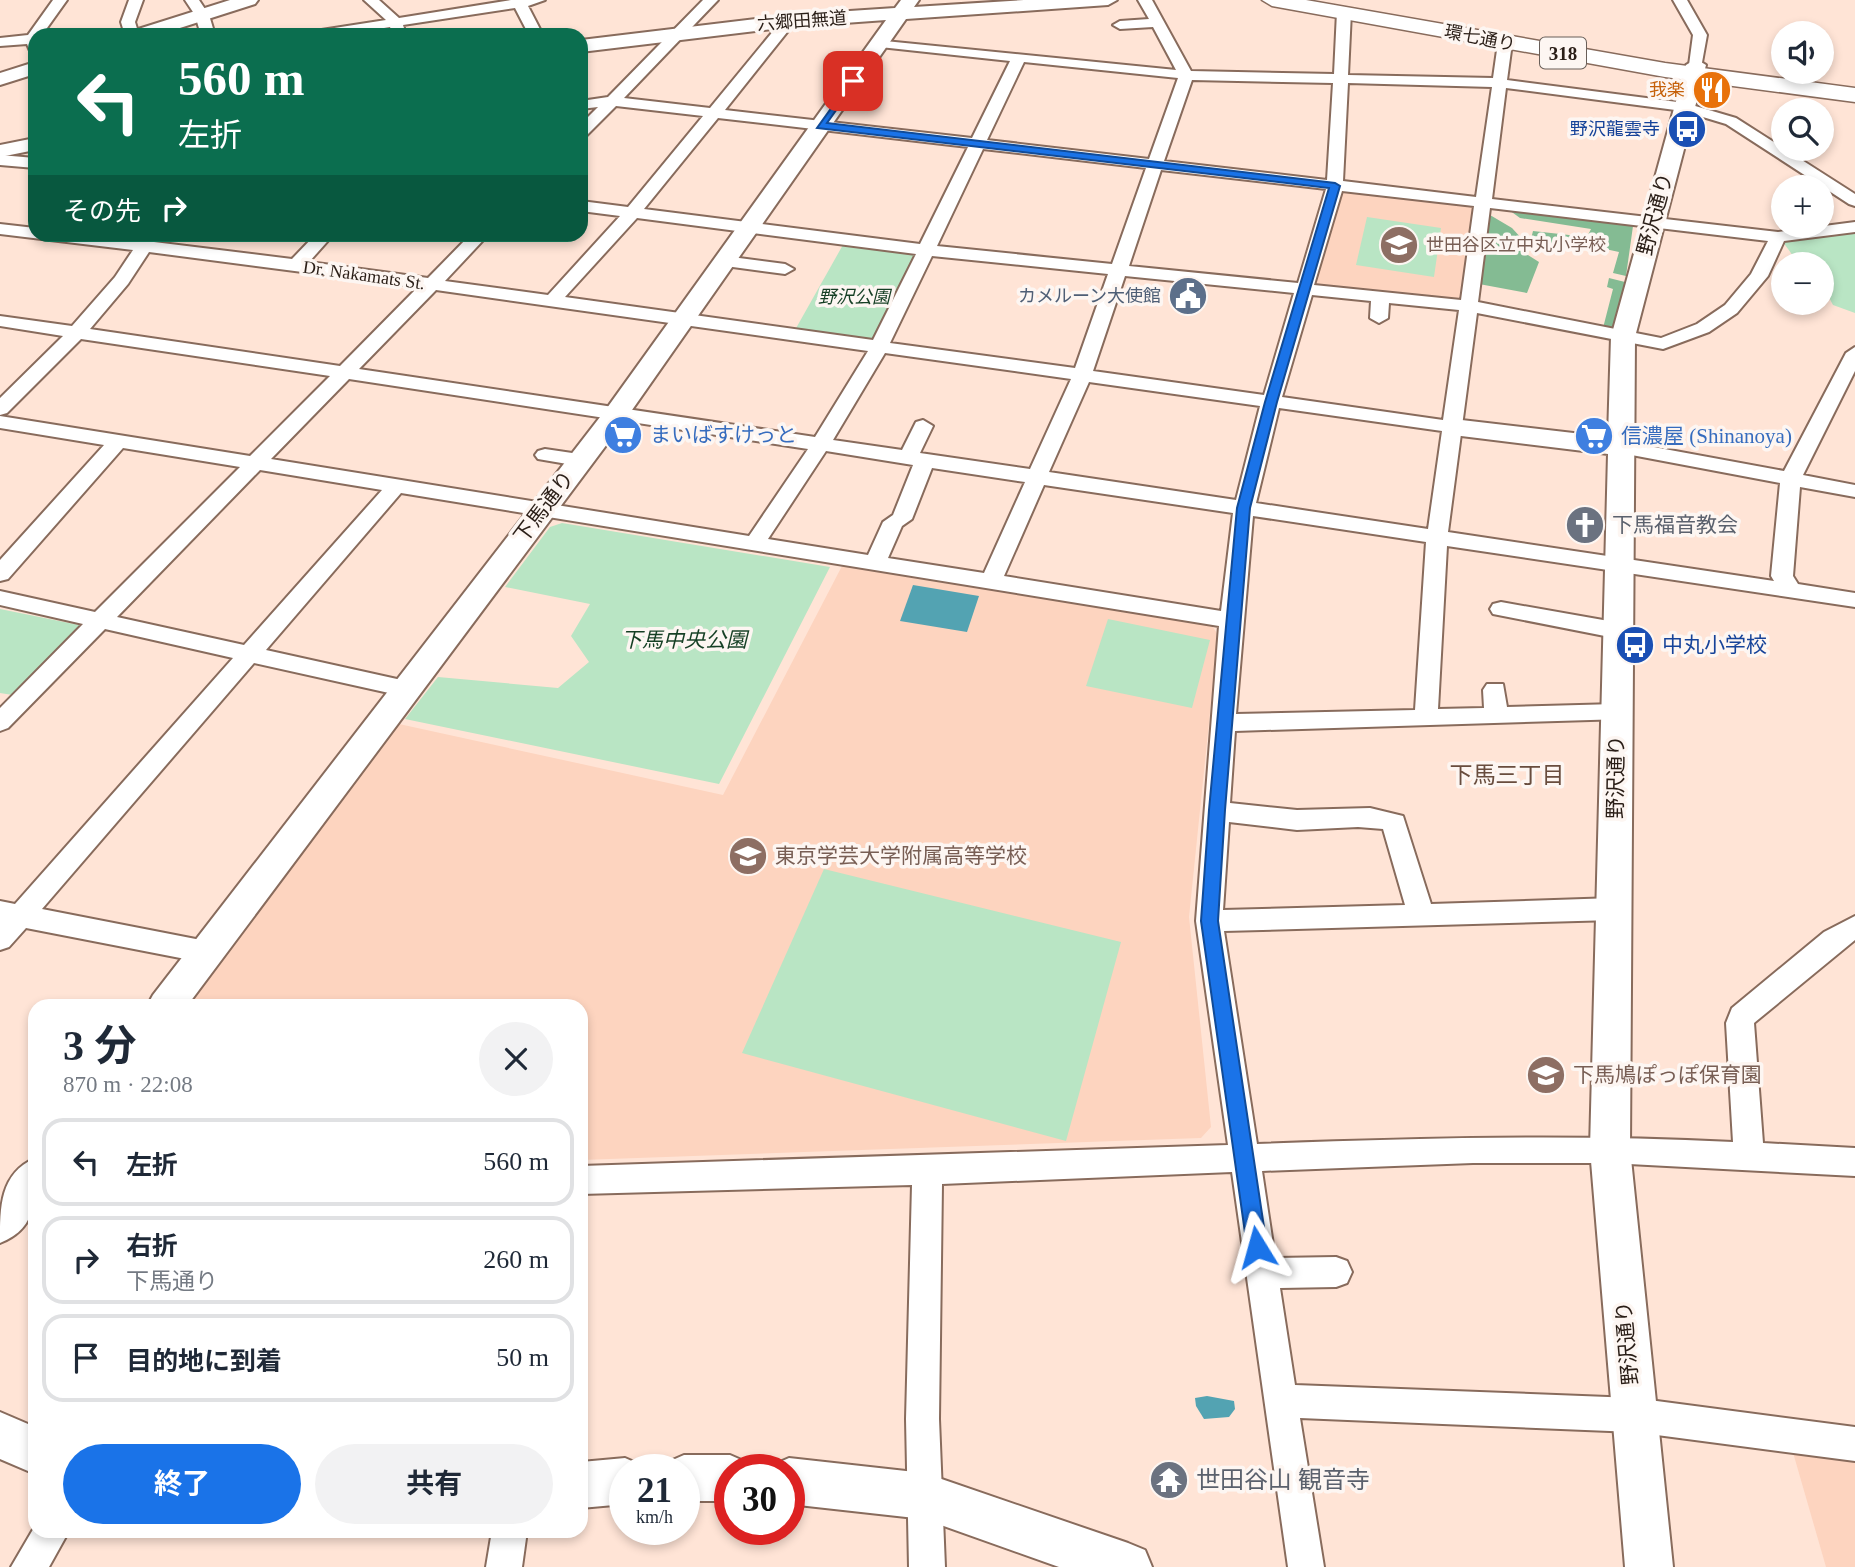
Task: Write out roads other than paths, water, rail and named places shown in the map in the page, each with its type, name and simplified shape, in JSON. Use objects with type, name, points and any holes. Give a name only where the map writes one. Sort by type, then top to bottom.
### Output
[{"type":"main road","name":"環七通り","points":[[1272,0],[1335,6],[1855,95]]},
{"type":"main road","name":"環七通り","points":[[1335,6],[1505,43],[1695,69],[1855,85]]},
{"type":"street","points":[[43,28],[60,0]]},
{"type":"street","points":[[130,28],[128,22],[136,0]]},
{"type":"street","points":[[154,28],[197,8],[249,0]]},
{"type":"street","points":[[371,0],[394,20],[397,28]]},
{"type":"street","points":[[424,0],[435,14]]},
{"type":"street","points":[[352,28],[538,0]]},
{"type":"street","points":[[588,126],[711,0]]},
{"type":"street","name":"六郷田無道","points":[[588,45],[905,7],[1108,0]]},
{"type":"street","points":[[991,582],[1082,375],[1186,75],[1145,0]]},
{"type":"street","name":"野沢通り","points":[[1649,1567],[1610,1149],[1616,713],[1620,631],[1618,564],[1623,337],[1651,223],[1695,69],[1700,35],[1680,0]]},
{"type":"street","points":[[519,1],[532,28]]},
{"type":"street","points":[[1306,1567],[1209,921],[1231,620],[1244,508],[1271,402],[1335,186],[1341,77],[1335,6]]},
{"type":"street","name":"下馬通り","points":[[171,999],[616,414],[905,7]]},
{"type":"street","points":[[197,8],[205,28]]},
{"type":"street","points":[[552,301],[634,212],[789,21]]},
{"type":"street","points":[[1120,25],[1157,23]]},
{"type":"street","points":[[0,42],[28,44]]},
{"type":"street","points":[[880,43],[1186,75],[1500,83],[1685,107],[1731,121],[1855,201]]},
{"type":"street","points":[[1426,716],[1437,536],[1505,43]]},
{"type":"street","points":[[755,543],[820,445],[879,347],[1019,58]]},
{"type":"street","points":[[0,79],[28,70]]},
{"type":"street","points":[[588,105],[613,101],[1771,236]]},
{"type":"street","points":[[0,151],[28,145]]},
{"type":"street","points":[[0,160],[28,162]]},
{"type":"street","points":[[667,172],[691,175]]},
{"type":"street","points":[[588,207],[928,250],[1469,306],[1663,344],[1703,328],[1731,309],[1759,276],[1778,238]]},
{"type":"street","points":[[1834,230],[1855,227]]},
{"type":"street","points":[[0,229],[28,232]]},
{"type":"street","points":[[0,409],[76,333],[146,242]]},
{"type":"street","name":"Dr. Nakamats St.","points":[[160,242],[432,285],[1453,427]]},
{"type":"street","points":[[296,265],[318,242]]},
{"type":"street","points":[[0,722],[473,242]]},
{"type":"street","points":[[724,261],[779,273]]},
{"type":"street","points":[[1379,318],[1380,297]]},
{"type":"street","points":[[0,321],[1855,600]]},
{"type":"street","points":[[1791,590],[1782,576],[1791,478],[1855,353]]},
{"type":"street","points":[[0,422],[1231,620]]},
{"type":"street","points":[[876,562],[893,522],[902,519],[923,426]]},
{"type":"street","points":[[1453,427],[1621,447],[1855,491]]},
{"type":"street","points":[[0,574],[118,442]]},
{"type":"street","points":[[545,455],[579,460]]},
{"type":"street","points":[[0,939],[10,914],[250,654],[396,486]]},
{"type":"street","points":[[0,598],[407,689]]},
{"type":"street","points":[[1501,609],[1620,631]]},
{"type":"street","points":[[1495,690],[1496,715]]},
{"type":"street","points":[[1224,723],[1616,713]]},
{"type":"street","points":[[1217,810],[1261,818],[1300,820],[1378,817],[1394,823],[1421,916]]},
{"type":"street","points":[[1209,921],[1614,909]]},
{"type":"street","points":[[10,914],[206,952]]},
{"type":"street","points":[[1749,1158],[1740,1023],[1742,1016],[1833,940],[1855,927]]},
{"type":"street","points":[[588,1180],[927,1171],[1473,1149],[1610,1149],[1855,1162]]},
{"type":"street","points":[[927,1171],[924,1496],[927,1567]]},
{"type":"street","points":[[0,1223],[28,1186]]},
{"type":"street","points":[[1261,1273],[1336,1272]]},
{"type":"street","points":[[1281,1401],[1634,1415],[1855,1444]]},
{"type":"street","points":[[0,1435],[28,1448]]},
{"type":"street","points":[[588,1484],[609,1482]]},
{"type":"street","points":[[805,1483],[924,1496],[1128,1567]]},
{"type":"street","points":[[29,1567],[48,1538]]},
{"type":"street","points":[[504,1567],[509,1538]]},
{"type":"water","points":[[913,585],[979,596],[967,632],[900,621]]},
{"type":"water","points":[[1207,1396],[1234,1401],[1235,1409],[1229,1417],[1204,1419],[1196,1406],[1195,1398]]},
{"type":"place","name":"我楽","points":[[1712,90]]},
{"type":"place","name":"野沢龍雲寺","points":[[1687,129]]},
{"type":"place","name":"世田谷区立中丸小学校","points":[[1399,245]]},
{"type":"place","name":"カメルーン大使館","points":[[1188,296]]},
{"type":"place","name":"まいばすけっと","points":[[623,435]]},
{"type":"place","name":"信濃屋 (Shinanoya)","points":[[1594,436]]},
{"type":"place","name":"下馬福音教会","points":[[1585,525]]},
{"type":"place","name":"中丸小学校","points":[[1635,645]]},
{"type":"place","name":"東京学芸大学附属高等学校","points":[[748,856]]},
{"type":"place","name":"下馬鳩ぽっぽ保育園","points":[[1546,1075]]},
{"type":"place","name":"世田谷山 観音寺","points":[[1169,1480]]},
{"type":"district","name":"下馬三丁目","points":[[1507,775]]},
{"type":"park label","name":"野沢公園","points":[[854,297]]},
{"type":"park label","name":"下馬中央公園","points":[[684,640]]}]
